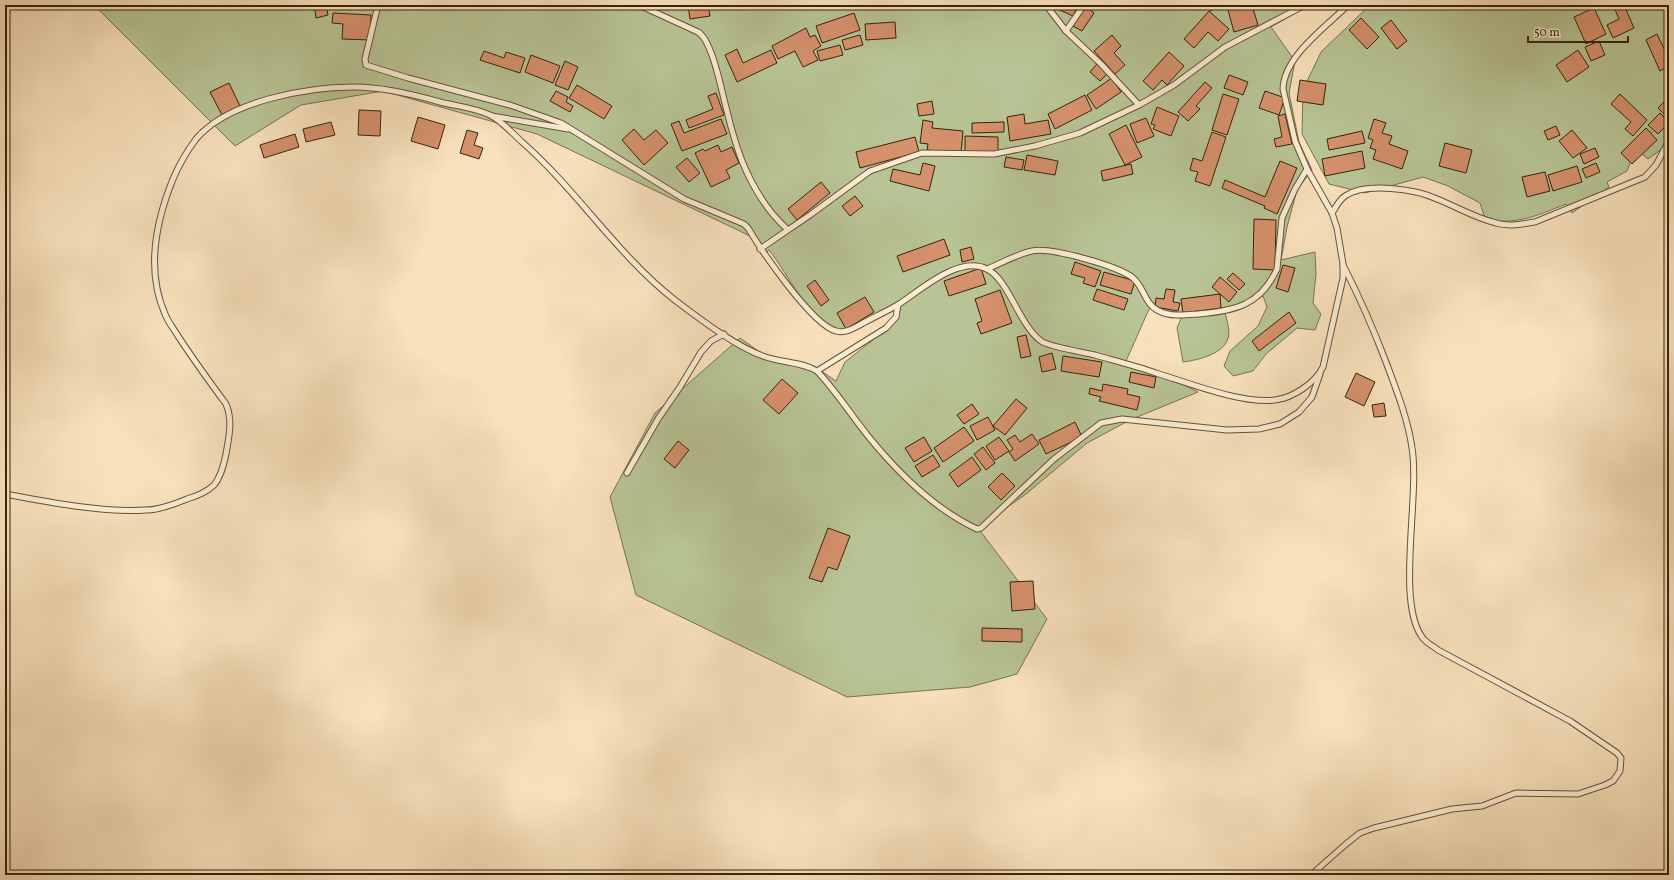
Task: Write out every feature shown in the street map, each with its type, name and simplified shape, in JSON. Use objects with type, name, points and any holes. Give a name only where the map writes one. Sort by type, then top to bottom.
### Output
[{"type":"lane","points":[[378,5],[365,64],[510,105],[550,119],[572,130],[684,199],[744,224],[778,274],[823,324],[834,331],[847,331],[898,305],[943,275],[971,265],[987,269],[1002,285],[1032,331],[1046,344],[1131,365],[1194,386],[1251,399],[1273,400],[1283,398],[1308,385],[1320,374]]},
{"type":"lane","points":[[639,5],[698,32],[703,36],[716,69],[729,120],[742,160],[752,184],[764,206],[787,229]]},
{"type":"lane","points":[[1046,5],[1066,31],[1101,64],[1139,105]]},
{"type":"lane","points":[[1066,31],[1084,5]]},
{"type":"lane","points":[[760,248],[810,215],[870,170],[926,152],[994,154],[1035,146],[1080,132],[1139,105],[1174,85],[1225,47],[1305,5]]},
{"type":"lane","points":[[491,115],[555,173],[651,279],[677,301],[724,334],[755,353],[770,359],[805,366],[817,371],[868,436],[902,475],[945,510],[979,529],[1054,459],[1102,423],[1122,419],[1227,430],[1259,429],[1280,424],[1299,412],[1312,396],[1323,367],[1340,293],[1343,264],[1337,228],[1332,213],[1307,169],[1295,141],[1284,89],[1284,81],[1295,57],[1348,5]]},
{"type":"lane","points":[[5,494],[116,510],[148,510],[202,494],[214,485],[220,474],[231,426],[230,414],[226,404],[165,315],[156,286],[154,251],[166,196],[178,167],[197,138],[218,120],[244,107],[282,96],[324,88],[356,87],[419,96],[491,115],[572,130]]},
{"type":"lane","points":[[1332,213],[1342,199],[1351,193],[1375,188],[1390,189],[1436,198],[1482,219],[1498,224],[1516,225],[1535,222],[1645,177],[1656,165],[1669,141]]},
{"type":"lane","points":[[987,269],[1028,252],[1041,250],[1074,256],[1121,272],[1135,280],[1154,308],[1166,314],[1190,314],[1237,308],[1260,294],[1274,276],[1277,269],[1282,218],[1295,189],[1307,169]]},
{"type":"lane","points":[[1311,875],[1346,844],[1360,834],[1374,828],[1452,809],[1482,806],[1516,793],[1585,793],[1614,781],[1618,777],[1622,763],[1621,758],[1616,752],[1570,721],[1438,650],[1422,638],[1414,621],[1409,591],[1413,512],[1411,443],[1407,425],[1390,373],[1362,302],[1343,264]]},
{"type":"lane","points":[[817,371],[886,328],[896,317],[898,305]]},
{"type":"lane","points":[[627,473],[658,419],[680,387],[701,352],[711,341],[724,334]]},
{"type":"green space","points":[[94,5],[1322,5],[1299,11],[1271,27],[1295,61],[1289,93],[1299,142],[1312,170],[1297,190],[1287,227],[1281,260],[1315,252],[1316,274],[1313,303],[1321,314],[1315,330],[1297,328],[1266,354],[1253,371],[1233,376],[1224,366],[1230,351],[1258,326],[1267,307],[1263,296],[1241,308],[1225,313],[1229,334],[1223,347],[1204,358],[1183,362],[1177,328],[1182,316],[1150,307],[1126,361],[1145,366],[1198,392],[1130,420],[1087,443],[1026,494],[978,528],[1047,619],[1017,674],[970,687],[847,697],[636,595],[610,497],[655,413],[740,338],[764,355],[814,366],[836,381],[845,362],[874,339],[896,317],[900,306],[847,331],[834,328],[812,311],[802,299],[769,250],[764,255],[750,236],[537,134],[383,91],[301,105],[235,146]]},
{"type":"green space","points":[[1370,5],[1669,5],[1669,144],[1648,159],[1637,150],[1668,111],[1636,148],[1627,171],[1607,182],[1609,187],[1572,213],[1566,204],[1527,218],[1517,220],[1496,221],[1485,219],[1480,203],[1448,186],[1423,177],[1365,193],[1329,184],[1302,134],[1303,90],[1321,52]]},
{"type":"building","points":[[314,5],[326,5],[328,15],[316,18]]},
{"type":"building","points":[[688,5],[708,5],[710,16],[690,19]]},
{"type":"building","points":[[1053,5],[1078,5],[1073,16],[1053,7]]},
{"type":"building","points":[[1204,5],[1215,5],[1211,11]]},
{"type":"building","points":[[1237,5],[1252,5],[1258,25],[1234,32],[1228,10],[1238,7]]},
{"type":"building","points":[[1613,5],[1624,5],[1634,28],[1613,38],[1607,25],[1619,19]]},
{"type":"building","points":[[1086,7],[1094,13],[1082,31],[1073,26]]},
{"type":"building","points":[[1594,8],[1606,34],[1586,44],[1574,17]]},
{"type":"building","points":[[1209,11],[1229,29],[1218,41],[1208,32],[1194,48],[1184,39]]},
{"type":"building","points":[[333,13],[371,15],[370,40],[342,39],[343,24],[332,23]]},
{"type":"building","points":[[854,13],[860,30],[822,43],[816,26]]},
{"type":"building","points":[[1361,18],[1379,37],[1367,49],[1349,30]]},
{"type":"building","points":[[1391,20],[1407,41],[1397,49],[1381,28]]},
{"type":"building","points":[[895,22],[896,38],[866,40],[865,24]]},
{"type":"building","points":[[806,28],[810,37],[815,35],[821,46],[813,51],[818,60],[803,67],[795,51],[778,59],[772,46]]},
{"type":"building","points":[[1657,34],[1669,59],[1669,66],[1660,71],[1646,40]]},
{"type":"building","points":[[860,35],[863,45],[845,50],[842,40]]},
{"type":"building","points":[[1112,35],[1121,46],[1114,53],[1125,65],[1115,74],[1094,51]]},
{"type":"building","points":[[1599,41],[1605,55],[1591,61],[1585,47]]},
{"type":"building","points":[[840,45],[843,55],[820,61],[817,51]]},
{"type":"building","points":[[737,49],[743,63],[771,50],[777,63],[737,82],[725,55]]},
{"type":"building","points":[[1578,50],[1589,67],[1567,82],[1556,65]]},
{"type":"building","points":[[484,51],[504,58],[506,52],[525,58],[520,73],[480,60]]},
{"type":"building","points":[[1169,52],[1184,66],[1167,85],[1162,80],[1153,90],[1143,81]]},
{"type":"building","points":[[531,55],[560,66],[553,83],[525,72]]},
{"type":"building","points":[[565,61],[578,67],[568,90],[555,85]]},
{"type":"building","points":[[1097,64],[1107,74],[1100,81],[1090,72]]},
{"type":"building","points":[[1229,75],[1248,82],[1243,95],[1224,88]]},
{"type":"building","points":[[1112,78],[1121,92],[1096,109],[1087,95]]},
{"type":"building","points":[[1300,80],[1326,84],[1323,105],[1297,101]]},
{"type":"building","points":[[1205,82],[1212,88],[1196,106],[1200,109],[1188,121],[1178,112]]},
{"type":"building","points":[[229,83],[240,106],[222,115],[210,92]]},
{"type":"building","points":[[577,85],[612,106],[604,119],[569,98]]},
{"type":"building","points":[[556,91],[568,97],[566,102],[573,106],[570,112],[550,101]]},
{"type":"building","points":[[1265,91],[1285,98],[1279,115],[1259,108]]},
{"type":"building","points":[[716,93],[724,115],[689,128],[686,120],[713,109],[708,96]]},
{"type":"building","points":[[1223,94],[1239,99],[1227,135],[1212,130]]},
{"type":"building","points":[[1620,94],[1647,120],[1633,136],[1625,129],[1631,122],[1611,104]]},
{"type":"building","points":[[1085,95],[1092,110],[1055,129],[1048,114]]},
{"type":"building","points":[[1669,97],[1669,117],[1668,118],[1658,108]]},
{"type":"building","points":[[932,101],[934,114],[919,116],[917,104]]},
{"type":"building","points":[[1157,107],[1179,116],[1171,136],[1153,129],[1155,125],[1151,124]]},
{"type":"building","points":[[359,110],[381,111],[380,136],[358,135]]},
{"type":"building","points":[[1660,113],[1669,123],[1658,134],[1648,125]]},
{"type":"building","points":[[1024,114],[1025,124],[1048,120],[1051,134],[1010,141],[1007,117]]},
{"type":"building","points":[[1285,114],[1292,144],[1276,147],[1274,139],[1282,137],[1278,116]]},
{"type":"building","points":[[418,117],[445,125],[438,149],[411,141]]},
{"type":"building","points":[[1146,118],[1154,136],[1137,143],[1130,124]]},
{"type":"building","points":[[721,119],[727,134],[682,151],[671,124],[679,121],[684,133]]},
{"type":"building","points":[[1374,119],[1386,123],[1382,133],[1392,136],[1389,144],[1408,151],[1402,169],[1373,159],[1376,150],[1370,148],[1373,140],[1368,138]]},
{"type":"building","points":[[923,120],[933,122],[932,128],[963,131],[961,153],[927,150],[928,144],[920,143]]},
{"type":"building","points":[[331,122],[335,135],[306,142],[303,129]]},
{"type":"building","points":[[1004,122],[1004,132],[972,133],[972,123]]},
{"type":"building","points":[[1126,125],[1142,157],[1125,165],[1109,134]]},
{"type":"building","points":[[1556,126],[1560,135],[1548,140],[1544,131]]},
{"type":"building","points":[[1646,128],[1657,140],[1632,164],[1621,153]]},
{"type":"building","points":[[634,129],[644,140],[656,130],[668,143],[644,165],[622,140]]},
{"type":"building","points":[[467,130],[478,133],[474,145],[483,148],[479,159],[460,153]]},
{"type":"building","points":[[1572,130],[1587,148],[1573,158],[1559,141]]},
{"type":"building","points":[[1362,131],[1365,143],[1329,150],[1327,139]]},
{"type":"building","points":[[1212,132],[1226,137],[1210,186],[1195,181],[1198,172],[1190,170],[1193,158],[1202,161]]},
{"type":"building","points":[[295,134],[299,147],[264,158],[260,145]]},
{"type":"building","points":[[965,136],[998,137],[998,153],[965,152]]},
{"type":"building","points":[[915,137],[919,152],[860,168],[856,152]]},
{"type":"building","points":[[1445,143],[1472,150],[1466,173],[1439,166]]},
{"type":"building","points":[[718,145],[721,152],[732,147],[739,163],[726,170],[730,178],[711,187],[695,153],[703,149],[705,151]]},
{"type":"building","points":[[1595,148],[1599,157],[1584,164],[1580,154]]},
{"type":"building","points":[[1362,151],[1365,168],[1325,176],[1322,159]]},
{"type":"building","points":[[1027,155],[1058,161],[1055,175],[1024,170]]},
{"type":"building","points":[[1006,157],[1024,160],[1022,170],[1004,167]]},
{"type":"building","points":[[687,158],[700,173],[689,182],[676,167]]},
{"type":"building","points":[[1280,161],[1297,168],[1277,214],[1264,208],[1265,206],[1222,188],[1225,180],[1265,197]]},
{"type":"building","points":[[923,163],[935,166],[929,191],[890,181],[893,169],[920,175]]},
{"type":"building","points":[[1596,163],[1600,172],[1586,178],[1582,169]]},
{"type":"building","points":[[1131,164],[1133,174],[1103,181],[1101,171]]},
{"type":"building","points":[[1577,166],[1582,182],[1553,191],[1548,175]]},
{"type":"building","points":[[1545,172],[1550,191],[1527,197],[1522,177]]},
{"type":"building","points":[[821,182],[830,193],[797,220],[788,209]]},
{"type":"building","points":[[855,196],[863,206],[850,216],[842,206]]},
{"type":"building","points":[[1254,219],[1276,220],[1275,270],[1253,269]]},
{"type":"building","points":[[944,239],[950,255],[903,272],[897,256]]},
{"type":"building","points":[[971,247],[974,259],[962,262],[960,250]]},
{"type":"building","points":[[1075,262],[1101,271],[1095,287],[1083,283],[1085,278],[1071,274]]},
{"type":"building","points":[[1283,265],[1295,268],[1288,292],[1276,288]]},
{"type":"building","points":[[981,268],[986,284],[949,296],[944,281]]},
{"type":"building","points":[[1104,272],[1135,281],[1131,294],[1100,285]]},
{"type":"building","points":[[1233,273],[1245,284],[1239,290],[1227,279]]},
{"type":"building","points":[[1220,277],[1237,292],[1229,302],[1212,287]]},
{"type":"building","points":[[815,280],[829,300],[821,306],[807,286]]},
{"type":"building","points":[[1097,289],[1128,299],[1124,310],[1093,300]]},
{"type":"building","points":[[1166,289],[1175,290],[1173,302],[1180,303],[1178,311],[1155,307],[1156,298],[1164,299]]},
{"type":"building","points":[[1000,290],[1012,323],[981,334],[977,323],[982,321],[975,299]]},
{"type":"building","points":[[1220,294],[1221,308],[1183,313],[1181,299]]},
{"type":"building","points":[[865,297],[874,312],[846,329],[837,313]]},
{"type":"building","points":[[1289,312],[1296,323],[1259,351],[1252,341]]},
{"type":"building","points":[[1026,335],[1031,356],[1021,358],[1017,337]]},
{"type":"building","points":[[1052,353],[1056,369],[1042,372],[1039,357]]},
{"type":"building","points":[[1063,356],[1102,362],[1099,377],[1061,371]]},
{"type":"building","points":[[1131,372],[1156,377],[1154,388],[1129,382]]},
{"type":"building","points":[[1356,373],[1375,382],[1364,406],[1345,397]]},
{"type":"building","points":[[782,379],[798,393],[779,414],[763,400]]},
{"type":"building","points":[[1103,384],[1128,389],[1127,394],[1140,397],[1137,410],[1099,401],[1101,397],[1089,394],[1090,388],[1102,391]]},
{"type":"building","points":[[1016,399],[1027,408],[1005,435],[993,426]]},
{"type":"building","points":[[1384,403],[1386,416],[1374,417],[1372,405]]},
{"type":"building","points":[[972,404],[979,414],[964,424],[957,415]]},
{"type":"building","points":[[988,417],[995,430],[977,440],[970,426]]},
{"type":"building","points":[[1075,422],[1082,437],[1046,454],[1039,440]]},
{"type":"building","points":[[964,427],[974,441],[943,462],[934,448]]},
{"type":"building","points":[[1032,434],[1039,444],[1015,461],[1009,452],[1013,449],[1007,440],[1015,435],[1020,442]]},
{"type":"building","points":[[924,437],[932,451],[914,462],[905,448]]},
{"type":"building","points":[[999,437],[1009,451],[995,460],[986,446]]},
{"type":"building","points":[[678,441],[689,450],[675,468],[664,459]]},
{"type":"building","points":[[983,447],[995,463],[986,470],[974,454]]},
{"type":"building","points":[[933,455],[940,466],[922,477],[915,466]]},
{"type":"building","points":[[972,457],[981,470],[958,487],[949,474]]},
{"type":"building","points":[[1002,473],[1015,486],[1001,500],[988,487]]},
{"type":"building","points":[[828,528],[850,536],[837,570],[828,567],[822,582],[809,578]]},
{"type":"building","points":[[1033,581],[1035,609],[1012,611],[1010,582]]},
{"type":"building","points":[[982,628],[1022,629],[1022,642],[982,641]]}]
